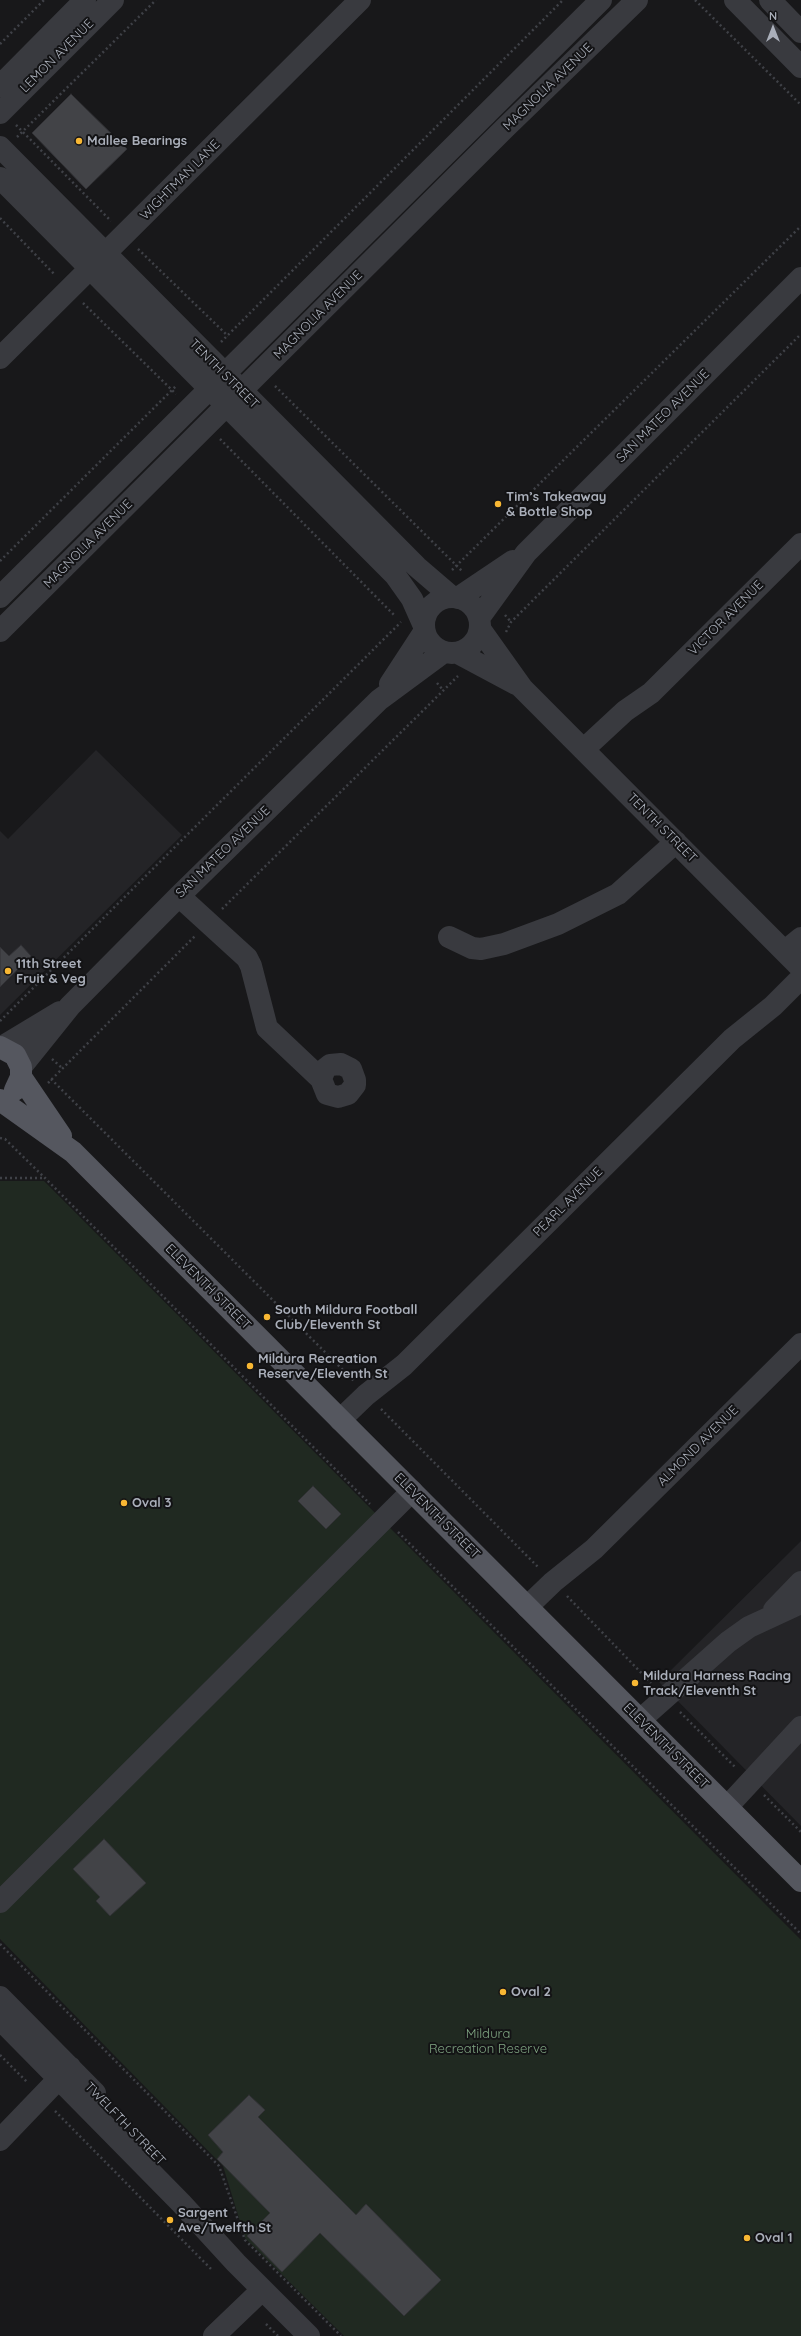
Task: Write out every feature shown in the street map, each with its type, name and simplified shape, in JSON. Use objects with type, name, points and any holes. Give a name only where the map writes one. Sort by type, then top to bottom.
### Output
[{"type":"main road","name":"ELEVENTH STREET","points":[[1,1047],[15,1054],[21,1072],[73,1152]]},
{"type":"main road","points":[[0,1099],[13,1092],[21,1072]]},
{"type":"main road","name":"ELEVENTH STREET","points":[[0,1099],[73,1152],[801,1881]]},
{"type":"street","name":"LEMON AVENUE","points":[[0,86],[85,0]]},
{"type":"street","name":"LEMON AVENUE","points":[[0,113],[113,0]]},
{"type":"street","name":"WIGHTMAN LANE","points":[[0,358],[360,0]]},
{"type":"street","name":"MAGNOLIA AVENUE","points":[[0,597],[487,111],[601,0]]},
{"type":"street","points":[[735,0],[801,67]]},
{"type":"street","points":[[770,0],[801,32]]},
{"type":"street","name":"MAGNOLIA AVENUE","points":[[0,631],[586,49],[626,3]]},
{"type":"street","points":[[568,32],[586,49]]},
{"type":"street","points":[[529,70],[546,88]]},
{"type":"street","points":[[487,111],[504,129]]},
{"type":"street","name":"TENTH STREET","points":[[0,146],[105,254],[199,363]]},
{"type":"street","points":[[447,151],[465,168]]},
{"type":"street","name":"TENTH STREET","points":[[0,178],[90,268],[199,363],[234,399],[395,575],[412,599],[424,629]]},
{"type":"street","points":[[408,190],[425,208]]},
{"type":"street","points":[[365,233],[383,250]]},
{"type":"street","points":[[328,270],[346,287]]},
{"type":"street","name":"SAN MATEO AVENUE","points":[[480,623],[526,553],[801,278]]},
{"type":"street","points":[[286,312],[304,330]]},
{"type":"street","name":"TENTH STREET","points":[[234,399],[449,593]]},
{"type":"street","points":[[150,449],[166,466]]},
{"type":"street","points":[[110,488],[128,505]]},
{"type":"street","points":[[68,529],[86,547]]},
{"type":"street","name":"VICTOR AVENUE","points":[[589,754],[626,711],[651,693],[801,544]]},
{"type":"street","name":"SAN MATEO AVENUE","points":[[449,593],[526,553]]},
{"type":"street","points":[[28,568],[46,586]]},
{"type":"street","points":[[449,593],[472,605],[480,623],[473,644],[451,653],[428,641],[424,629],[429,609],[449,593]]},
{"type":"street","name":"TENTH STREET","points":[[480,623],[493,648],[522,688],[676,842],[798,960]]},
{"type":"street","name":"SAN MATEO AVENUE","points":[[379,700],[424,629]]},
{"type":"street","name":"TENTH STREET","points":[[451,653],[478,664],[522,688]]},
{"type":"street","name":"SAN MATEO AVENUE","points":[[21,1072],[70,1006],[179,896],[379,700],[451,653]]},
{"type":"street","points":[[449,936],[472,948],[481,949],[504,944],[558,924],[618,894],[676,842]]},
{"type":"street","points":[[179,896],[247,958],[251,966],[269,1031],[321,1079]]},
{"type":"street","name":"PEARL AVENUE","points":[[345,1424],[732,1039],[798,960]]},
{"type":"street","name":"SAN MATEO AVENUE","points":[[1,1047],[70,1006]]},
{"type":"street","name":"ALMOND AVENUE","points":[[532,1611],[801,1344]]},
{"type":"street","points":[[0,1902],[412,1491]]},
{"type":"street","points":[[766,1619],[801,1582]]},
{"type":"street","points":[[640,1720],[728,1642],[749,1627],[801,1603]]},
{"type":"street","points":[[727,1807],[801,1727]]},
{"type":"street","name":"TWELFTH STREET","points":[[0,1997],[65,2073]]},
{"type":"street","name":"TWELFTH STREET","points":[[0,2019],[65,2073],[197,2199],[216,2225],[236,2262],[308,2336]]},
{"type":"street","points":[[0,2140],[65,2073]]},
{"type":"street","points":[[214,2336],[262,2290]]},
{"type":"path","points":[[0,44],[44,0]]},
{"type":"path","points":[[23,131],[156,0]]},
{"type":"path","points":[[0,561],[563,0]]},
{"type":"path","points":[[695,0],[801,105]]},
{"type":"path","points":[[0,218],[70,290],[191,408]]},
{"type":"path","points":[[449,593],[457,566],[801,226]]},
{"type":"path","points":[[493,648],[503,638],[511,622],[801,334]]},
{"type":"path","points":[[227,335],[243,354]]},
{"type":"path","points":[[261,372],[457,566]]},
{"type":"path","points":[[0,1021],[401,621],[208,426]]},
{"type":"path","points":[[394,615],[412,599]]},
{"type":"path","points":[[478,664],[473,670],[452,681],[51,1079],[801,1832]]},
{"type":"path","points":[[0,1138],[5,1139],[45,1178],[384,1519],[801,1934]]},
{"type":"path","points":[[0,1178],[45,1178]]},
{"type":"path","points":[[0,1944],[219,2166],[245,2240],[341,2336]]},
{"type":"path","points":[[0,2055],[217,2274]]},
{"type":"path","points":[[246,2304],[278,2336]]},
{"type":"shaded area","points":[[96,750],[182,835],[0,1015],[0,831],[8,839]]},
{"type":"shaded area","points":[[801,1541],[801,1826],[659,1682]]},
{"type":"green space","name":"Mildura Recreation Reserve","points":[[0,1181],[44,1181],[801,1940],[801,2336],[344,2336],[245,2238],[223,2166],[0,1939]]},
{"type":"building","name":"Mallee Bearings","points":[[71,94],[127,149],[86,189],[32,133]]},
{"type":"building","name":"11th Street Fruit & Veg","points":[[21,945],[31,956],[0,987],[0,947],[9,956]]},
{"type":"building","points":[[313,1486],[341,1514],[326,1529],[298,1501]]},
{"type":"building","points":[[104,1839],[146,1883],[110,1916],[96,1901],[100,1897],[73,1869]]},
{"type":"building","points":[[249,2095],[265,2110],[258,2117],[356,2215],[366,2204],[441,2280],[404,2316],[320,2233],[282,2272],[247,2236],[270,2213],[217,2159],[223,2152],[208,2135]]},
{"type":"place","name":"Mallee Bearings","points":[[79,141]]},
{"type":"place","name":"Tim’s Takeaway & Bottle Shop","points":[[498,504]]},
{"type":"place","name":"11th Street Fruit & Veg","points":[[8,971]]},
{"type":"place","name":"South Mildura Football Club/Eleventh St","points":[[267,1317]]},
{"type":"place","name":"Mildura Recreation Reserve/Eleventh St","points":[[250,1366]]},
{"type":"place","name":"Oval 3","points":[[124,1503]]},
{"type":"place","name":"Mildura Harness Racing Track/Eleventh St","points":[[635,1683]]},
{"type":"place","name":"Oval 2","points":[[503,1992]]},
{"type":"place","name":"Sargent Ave/Twelfth St","points":[[170,2220]]},
{"type":"place","name":"Oval 1","points":[[747,2238]]}]
